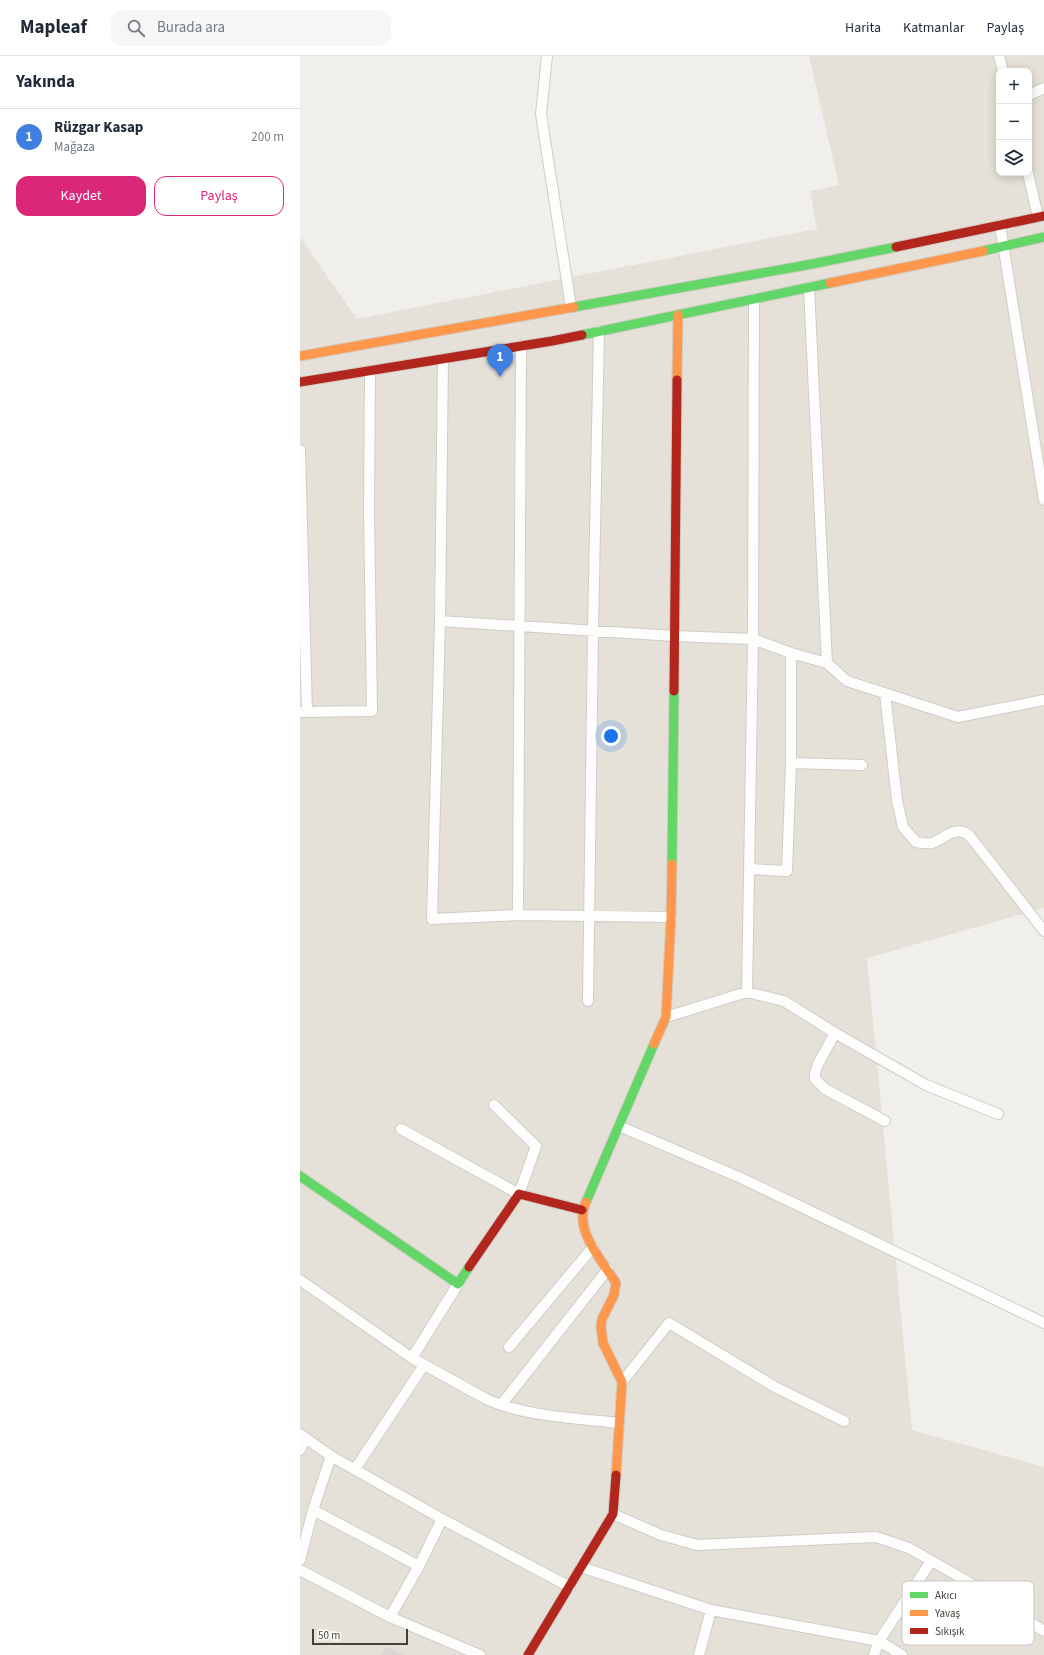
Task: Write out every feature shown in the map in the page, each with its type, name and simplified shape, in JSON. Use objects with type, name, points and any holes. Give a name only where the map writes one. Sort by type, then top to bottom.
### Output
[{"type":"street","points":[[547,56],[541,114],[572,307]]},
{"type":"street","points":[[999,56],[1002,68]]},
{"type":"street","points":[[1032,94],[1044,88]]},
{"type":"street","points":[[300,356],[812,264],[1041,217],[1029,176]]},
{"type":"street","points":[[1000,225],[1002,247],[1044,500]]},
{"type":"street","points":[[300,382],[521,346],[599,331],[809,288],[1044,237]]},
{"type":"street","points":[[809,288],[827,663]]},
{"type":"street","points":[[747,992],[753,639],[754,299]]},
{"type":"street","points":[[528,1655],[613,1514],[622,1382],[601,1335],[602,1319],[616,1288],[616,1283],[593,1247],[583,1228],[582,1210],[666,1017],[672,917],[678,315]]},
{"type":"street","points":[[588,1001],[599,331]]},
{"type":"street","points":[[518,915],[521,346]]},
{"type":"street","points":[[443,359],[440,621],[432,919],[518,915],[672,917]]},
{"type":"street","points":[[300,450],[304,712],[372,711],[369,518],[370,371]]},
{"type":"street","points":[[440,621],[674,636],[753,639],[791,653],[827,663],[847,681],[958,717],[1044,700]]},
{"type":"street","points":[[750,869],[787,871],[791,763],[791,653]]},
{"type":"street","points":[[885,694],[897,800],[903,827],[916,842],[930,843],[956,830],[962,830],[969,835],[1044,931]]},
{"type":"street","points":[[791,763],[862,765]]},
{"type":"street","points":[[666,1017],[747,992],[784,1001],[835,1033],[926,1085],[998,1114]]},
{"type":"street","points":[[835,1033],[818,1064],[815,1079],[825,1089],[885,1121]]},
{"type":"street","points":[[412,1358],[458,1284],[519,1194],[536,1146],[494,1105]]},
{"type":"street","points":[[619,1126],[741,1178],[1044,1323]]},
{"type":"street","points":[[401,1129],[519,1194],[582,1210]]},
{"type":"street","points":[[300,1176],[458,1284]]},
{"type":"street","points":[[508,1347],[593,1247]]},
{"type":"street","points":[[501,1406],[608,1269]]},
{"type":"street","points":[[300,1280],[412,1358],[476,1394],[501,1406],[526,1412],[620,1424]]},
{"type":"street","points":[[622,1382],[669,1323],[775,1387],[844,1420]]},
{"type":"street","points":[[355,1469],[424,1364]]},
{"type":"street","points":[[300,1450],[303,1436],[331,1456],[442,1519],[570,1587]]},
{"type":"street","points":[[300,1560],[313,1510],[331,1456]]},
{"type":"street","points":[[313,1510],[419,1566]]},
{"type":"street","points":[[613,1514],[661,1535],[697,1545],[876,1537],[909,1548],[967,1581]]},
{"type":"street","points":[[390,1617],[419,1566],[442,1519]]},
{"type":"street","points":[[918,1581],[931,1561]]},
{"type":"street","points":[[581,1567],[711,1610],[879,1641],[902,1655]]},
{"type":"street","points":[[300,1570],[390,1617],[480,1655]]},
{"type":"street","points":[[874,1655],[879,1641],[902,1606]]},
{"type":"street","points":[[699,1655],[711,1610]]},
{"type":"street","points":[[1034,1625],[1044,1631]]},
{"type":"shaded area","points":[[809,56],[1044,56],[1044,908],[867,958],[912,1430],[1044,1467],[1044,1655],[300,1655],[300,237],[357,319],[817,229],[810,191],[839,185]]},
{"type":"building","points":[[386,1647],[403,1655],[382,1655]]},
{"type":"traffic: fast","points":[[983,251],[1044,237]]},
{"type":"traffic: fast","points":[[574,307],[812,264],[896,247]]},
{"type":"traffic: fast","points":[[582,335],[830,283]]},
{"type":"traffic: fast","points":[[672,864],[674,691]]},
{"type":"traffic: fast","points":[[586,1202],[654,1044]]},
{"type":"traffic: fast","points":[[300,1176],[458,1284],[469,1267]]},
{"type":"traffic: slow","points":[[830,283],[983,251]]},
{"type":"traffic: slow","points":[[300,356],[574,307]]},
{"type":"traffic: slow","points":[[677,380],[678,315]]},
{"type":"traffic: slow","points":[[654,1044],[666,1017],[672,864]]},
{"type":"traffic: slow","points":[[586,1202],[583,1213],[583,1223],[586,1234],[597,1255],[616,1283],[614,1295],[602,1319],[601,1327],[603,1343],[622,1382],[616,1475]]},
{"type":"traffic: jam","points":[[896,247],[1044,216]]},
{"type":"traffic: jam","points":[[300,382],[582,335]]},
{"type":"traffic: jam","points":[[674,691],[677,380]]},
{"type":"traffic: jam","points":[[469,1267],[519,1194],[582,1210]]},
{"type":"traffic: jam","points":[[528,1655],[613,1514],[616,1475]]},
{"type":"place","name":"Rüzgar Kasap","points":[[500,377]]}]
